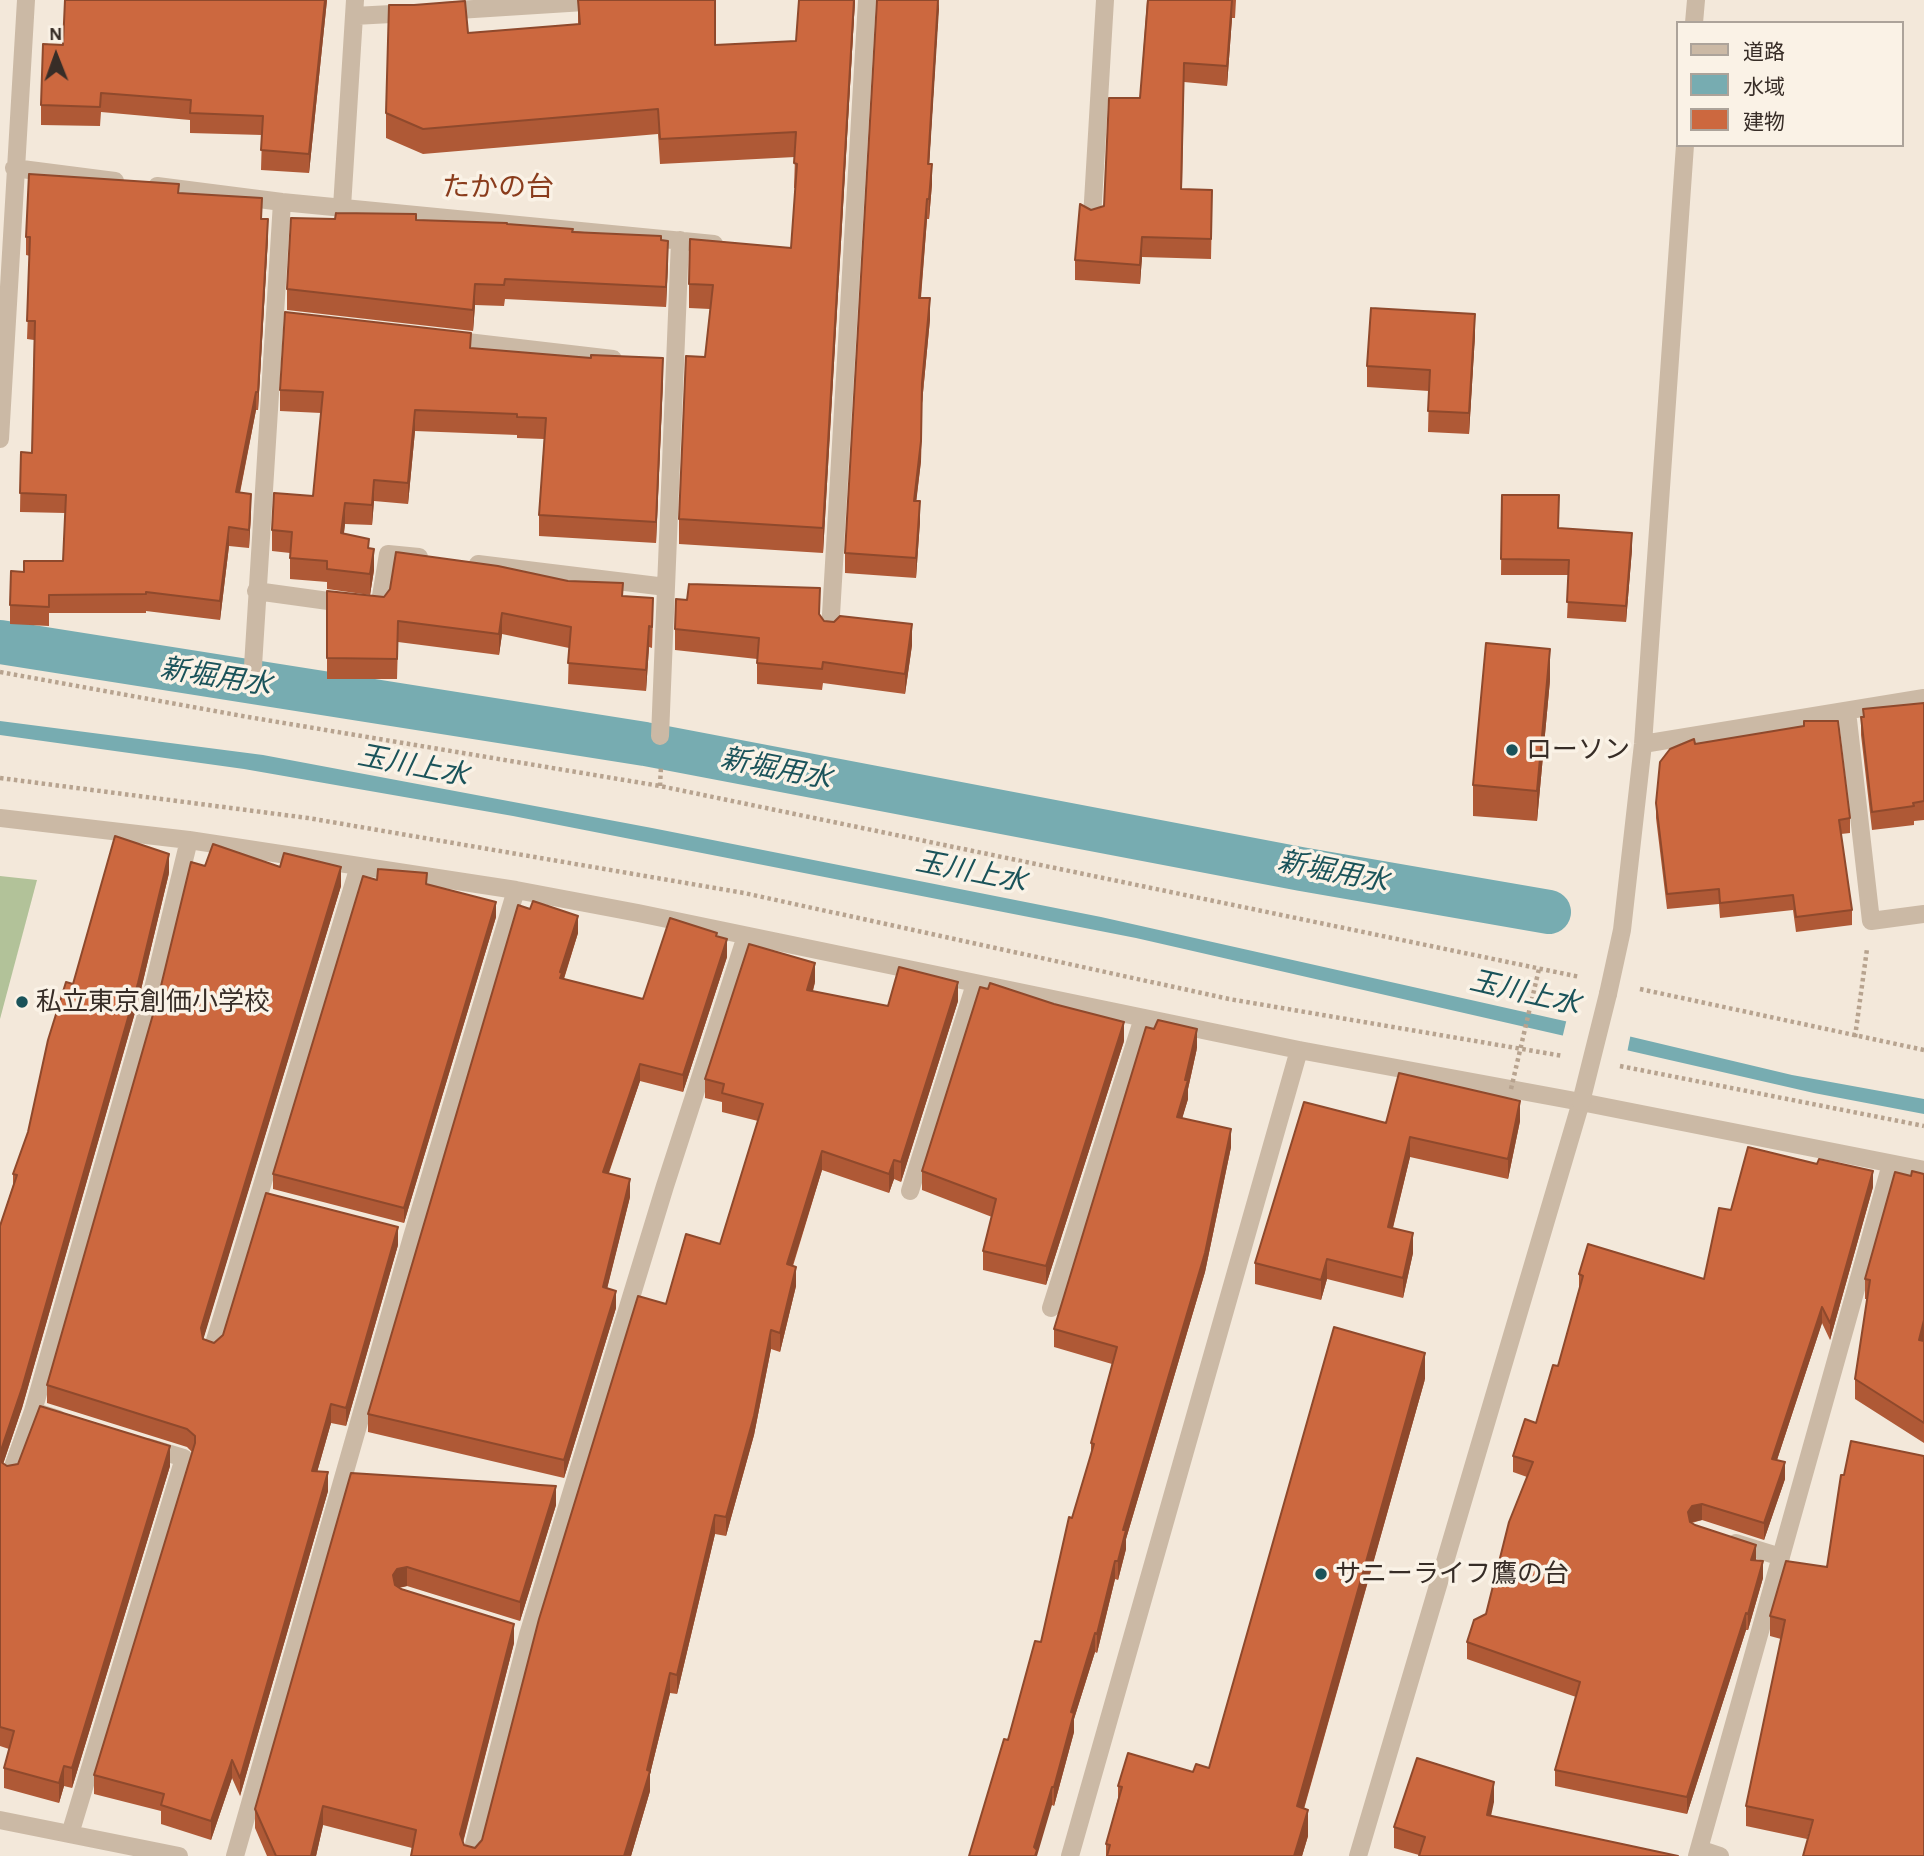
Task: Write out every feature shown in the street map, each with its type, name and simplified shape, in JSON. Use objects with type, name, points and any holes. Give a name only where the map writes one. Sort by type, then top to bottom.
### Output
[{"type":"street","points":[[0,439],[26,0]]},
{"type":"street","points":[[342,207],[355,8],[616,0]]},
{"type":"street","points":[[830,632],[867,0]]},
{"type":"street","points":[[1092,218],[1105,0]]},
{"type":"street","points":[[1694,21],[1696,0]]},
{"type":"street","points":[[1358,1856],[1581,1102],[1622,930],[1643,744],[1685,147]]},
{"type":"street","points":[[14,168],[282,202],[729,245]]},
{"type":"street","points":[[252,682],[256,591],[283,320],[282,202]]},
{"type":"street","points":[[660,736],[666,587],[668,365],[680,240]]},
{"type":"street","points":[[427,337],[634,361]]},
{"type":"street","points":[[256,591],[379,608],[388,554],[666,587]]},
{"type":"street","points":[[1643,744],[1924,698]]},
{"type":"street","points":[[1847,711],[1871,920],[1924,914]]},
{"type":"street","points":[[0,818],[189,840],[516,890],[1299,1050],[1581,1102],[1924,1170]]},
{"type":"street","points":[[10,1475],[33,1411],[149,1005],[189,840]]},
{"type":"street","points":[[212,1350],[266,1200],[359,866]]},
{"type":"street","points":[[235,1856],[405,1235],[516,890]]},
{"type":"street","points":[[471,1856],[522,1633],[746,936]]},
{"type":"street","points":[[910,1191],[975,984]]},
{"type":"street","points":[[1051,1308],[1143,1018]]},
{"type":"street","points":[[1070,1856],[1299,1050]]},
{"type":"street","points":[[1720,1856],[1698,1853],[1891,1164]]},
{"type":"street","points":[[33,1411],[70,1423]]},
{"type":"street","points":[[70,1834],[184,1458],[133,1442]]},
{"type":"street","points":[[1723,1539],[1782,1557]]},
{"type":"street","points":[[0,1821],[149,1853],[179,1856]]},
{"type":"path","points":[[0,672],[248,717],[660,786],[1539,969],[1609,988],[1924,1050]]},
{"type":"path","points":[[660,786],[662,764]]},
{"type":"path","points":[[0,778],[308,818],[744,892],[1229,999],[1590,1060],[1924,1126]]},
{"type":"path","points":[[1855,1037],[1871,920]]},
{"type":"path","points":[[1511,1089],[1539,969]]},
{"type":"green space","points":[[0,876],[37,880],[0,1019]]},
{"type":"water","points":[[0,721],[263,755],[652,828],[1101,917],[1792,1075],[1924,1099],[1924,1114],[1814,1093],[1136,938],[513,816],[244,769],[0,735]]},
{"type":"pier","points":[[1567,1018],[1631,1033],[1627,1053],[1562,1039]]},
{"type":"building","points":[[65,0],[325,0],[309,154],[261,150],[263,116],[190,113],[191,100],[101,93],[100,107],[41,105],[43,44],[63,45]]},
{"type":"building","points":[[578,0],[715,0],[715,45],[796,41],[799,0],[854,0],[823,528],[679,519],[686,356],[705,357],[713,285],[689,284],[690,239],[791,248],[797,164],[794,163],[796,132],[660,139],[658,109],[423,129],[386,113],[389,5],[465,1],[468,33],[580,24]]},
{"type":"building","points":[[877,0],[938,0],[928,164],[932,164],[919,298],[930,298],[922,383],[921,441],[914,501],[920,501],[916,558],[845,553]]},
{"type":"building","points":[[1148,0],[1232,0],[1227,66],[1184,63],[1181,189],[1212,190],[1211,239],[1142,237],[1140,265],[1075,260],[1080,204],[1091,210],[1104,206],[1109,98],[1140,98]]},
{"type":"building","points":[[29,174],[179,184],[178,193],[262,198],[261,219],[268,219],[258,392],[236,492],[251,494],[249,530],[229,527],[220,601],[146,592],[49,595],[49,607],[10,605],[11,571],[24,572],[24,561],[63,561],[66,495],[20,493],[21,452],[32,453],[35,321],[27,321],[30,237],[26,237]]},
{"type":"building","points":[[336,213],[416,214],[416,220],[507,223],[573,229],[572,232],[661,236],[661,240],[668,241],[666,287],[505,279],[504,285],[475,284],[473,310],[287,289],[291,218],[335,219]]},
{"type":"building","points":[[1371,308],[1475,314],[1469,413],[1428,411],[1430,370],[1367,366]]},
{"type":"building","points":[[285,312],[471,333],[470,348],[591,358],[591,355],[663,358],[656,522],[539,515],[546,418],[517,417],[517,414],[415,410],[408,483],[374,480],[372,505],[345,503],[341,533],[369,539],[368,548],[374,549],[370,574],[327,569],[327,561],[290,558],[292,532],[272,530],[274,493],[313,496],[323,392],[280,390]]},
{"type":"building","points":[[1502,495],[1559,495],[1558,528],[1632,533],[1626,606],[1567,602],[1569,560],[1501,559]]},
{"type":"building","points":[[396,552],[498,566],[568,581],[623,583],[622,596],[653,598],[646,670],[568,663],[571,627],[502,613],[499,634],[398,621],[397,659],[327,658],[327,591],[384,597],[390,589]]},
{"type":"building","points":[[689,584],[820,588],[819,614],[824,621],[834,622],[840,616],[912,624],[905,674],[823,662],[822,669],[757,663],[759,638],[675,629],[676,599],[687,600]]},
{"type":"building","points":[[1486,643],[1550,649],[1537,791],[1473,785]]},
{"type":"building","points":[[1924,703],[1924,801],[1913,803],[1914,806],[1872,812],[1861,717],[1864,717],[1863,709]]},
{"type":"building","points":[[1804,721],[1838,721],[1850,818],[1839,820],[1852,910],[1796,917],[1793,895],[1720,903],[1719,889],[1667,894],[1656,803],[1660,762],[1670,749],[1694,739],[1695,744],[1804,726]]},
{"type":"building","points":[[115,836],[169,854],[138,983],[22,1388],[0,1453],[0,1226],[17,1175],[13,1174],[28,1132],[48,1040],[66,982],[73,984]]},
{"type":"building","points":[[213,844],[280,867],[284,853],[341,867],[201,1328],[203,1339],[214,1343],[223,1335],[266,1193],[398,1227],[346,1408],[331,1404],[312,1471],[328,1472],[240,1778],[232,1760],[211,1821],[161,1805],[164,1794],[94,1775],[195,1436],[187,1429],[47,1385],[160,990],[191,862],[205,866]]},
{"type":"building","points":[[378,869],[427,873],[426,884],[496,902],[404,1208],[273,1174],[363,876],[377,880]]},
{"type":"building","points":[[533,901],[578,916],[560,978],[643,999],[670,918],[717,933],[716,936],[727,939],[683,1075],[640,1064],[603,1172],[630,1179],[603,1287],[616,1291],[564,1460],[368,1414],[518,905],[530,909]]},
{"type":"building","points":[[749,944],[815,963],[807,990],[888,1006],[899,967],[958,982],[901,1162],[894,1160],[889,1174],[822,1151],[787,1264],[796,1267],[780,1333],[771,1330],[754,1416],[726,1517],[715,1515],[677,1675],[670,1673],[647,1770],[650,1771],[624,1856],[411,1856],[416,1830],[323,1806],[311,1856],[276,1856],[255,1809],[351,1473],[556,1486],[520,1602],[407,1567],[397,1569],[393,1575],[395,1585],[401,1589],[514,1624],[460,1834],[464,1845],[475,1848],[482,1840],[539,1619],[638,1296],[666,1304],[686,1234],[720,1244],[763,1104],[722,1093],[724,1084],[705,1079]]},
{"type":"building","points":[[990,983],[1054,1004],[1124,1022],[1046,1266],[983,1251],[996,1199],[922,1171],[980,987],[988,989]]},
{"type":"building","points":[[1158,1020],[1197,1029],[1185,1080],[1188,1080],[1177,1117],[1231,1129],[1205,1253],[1123,1530],[1126,1530],[1118,1561],[1115,1561],[1097,1634],[1095,1633],[1071,1712],[1074,1713],[1054,1787],[1034,1847],[1037,1850],[1035,1856],[969,1856],[1004,1739],[1008,1740],[1035,1641],[1041,1642],[1069,1517],[1072,1518],[1094,1444],[1091,1443],[1117,1347],[1054,1329],[1146,1027],[1154,1029]]},
{"type":"building","points":[[1399,1073],[1520,1101],[1508,1159],[1410,1137],[1388,1227],[1413,1233],[1403,1278],[1327,1259],[1321,1280],[1255,1263],[1304,1102],[1386,1123]]},
{"type":"building","points":[[1748,1147],[1817,1164],[1819,1159],[1873,1171],[1830,1323],[1822,1307],[1772,1459],[1785,1462],[1764,1523],[1702,1504],[1692,1506],[1688,1512],[1690,1522],[1695,1525],[1756,1545],[1751,1560],[1763,1561],[1687,1797],[1555,1770],[1580,1682],[1467,1642],[1474,1620],[1486,1614],[1509,1522],[1533,1462],[1513,1456],[1525,1419],[1536,1423],[1553,1365],[1558,1366],[1583,1276],[1579,1274],[1588,1244],[1704,1279],[1719,1208],[1731,1210]]},
{"type":"building","points":[[1912,1171],[1924,1174],[1924,1320],[1919,1340],[1924,1341],[1924,1423],[1855,1379],[1870,1280],[1865,1279],[1895,1172],[1911,1176]]},
{"type":"building","name":"サニーライフ鷹の台","points":[[1334,1327],[1425,1353],[1297,1806],[1308,1810],[1294,1856],[1107,1856],[1110,1845],[1106,1844],[1122,1787],[1118,1786],[1128,1753],[1193,1772],[1196,1764],[1209,1768]]},
{"type":"building","points":[[40,1406],[170,1446],[72,1768],[64,1766],[59,1783],[4,1768],[14,1731],[0,1727],[0,1460],[7,1466],[18,1464]]},
{"type":"building","points":[[1851,1441],[1924,1456],[1924,1856],[1803,1856],[1813,1820],[1746,1806],[1785,1620],[1770,1616],[1786,1561],[1827,1567],[1841,1475],[1844,1475]]},
{"type":"building","points":[[1417,1758],[1494,1782],[1487,1815],[1678,1856],[1419,1856],[1425,1837],[1394,1827]]},
{"type":"waterway","name":"新堀用水","points":[[0,642],[645,744],[1301,869],[1549,912]]},
{"type":"place","name":"ローソン","points":[[1512,750]]},
{"type":"place","name":"私立東京創価小学校","points":[[22,1002]]},
{"type":"place","name":"サニーライフ鷹の台","points":[[1321,1574]]},
{"type":"district","name":"たかの台","points":[[498,188]]},
{"type":"water label","name":"玉川上水","points":[[413,766]]},
{"type":"water label","name":"玉川上水","points":[[971,872]]},
{"type":"water label","name":"玉川上水","points":[[1525,993]]}]
